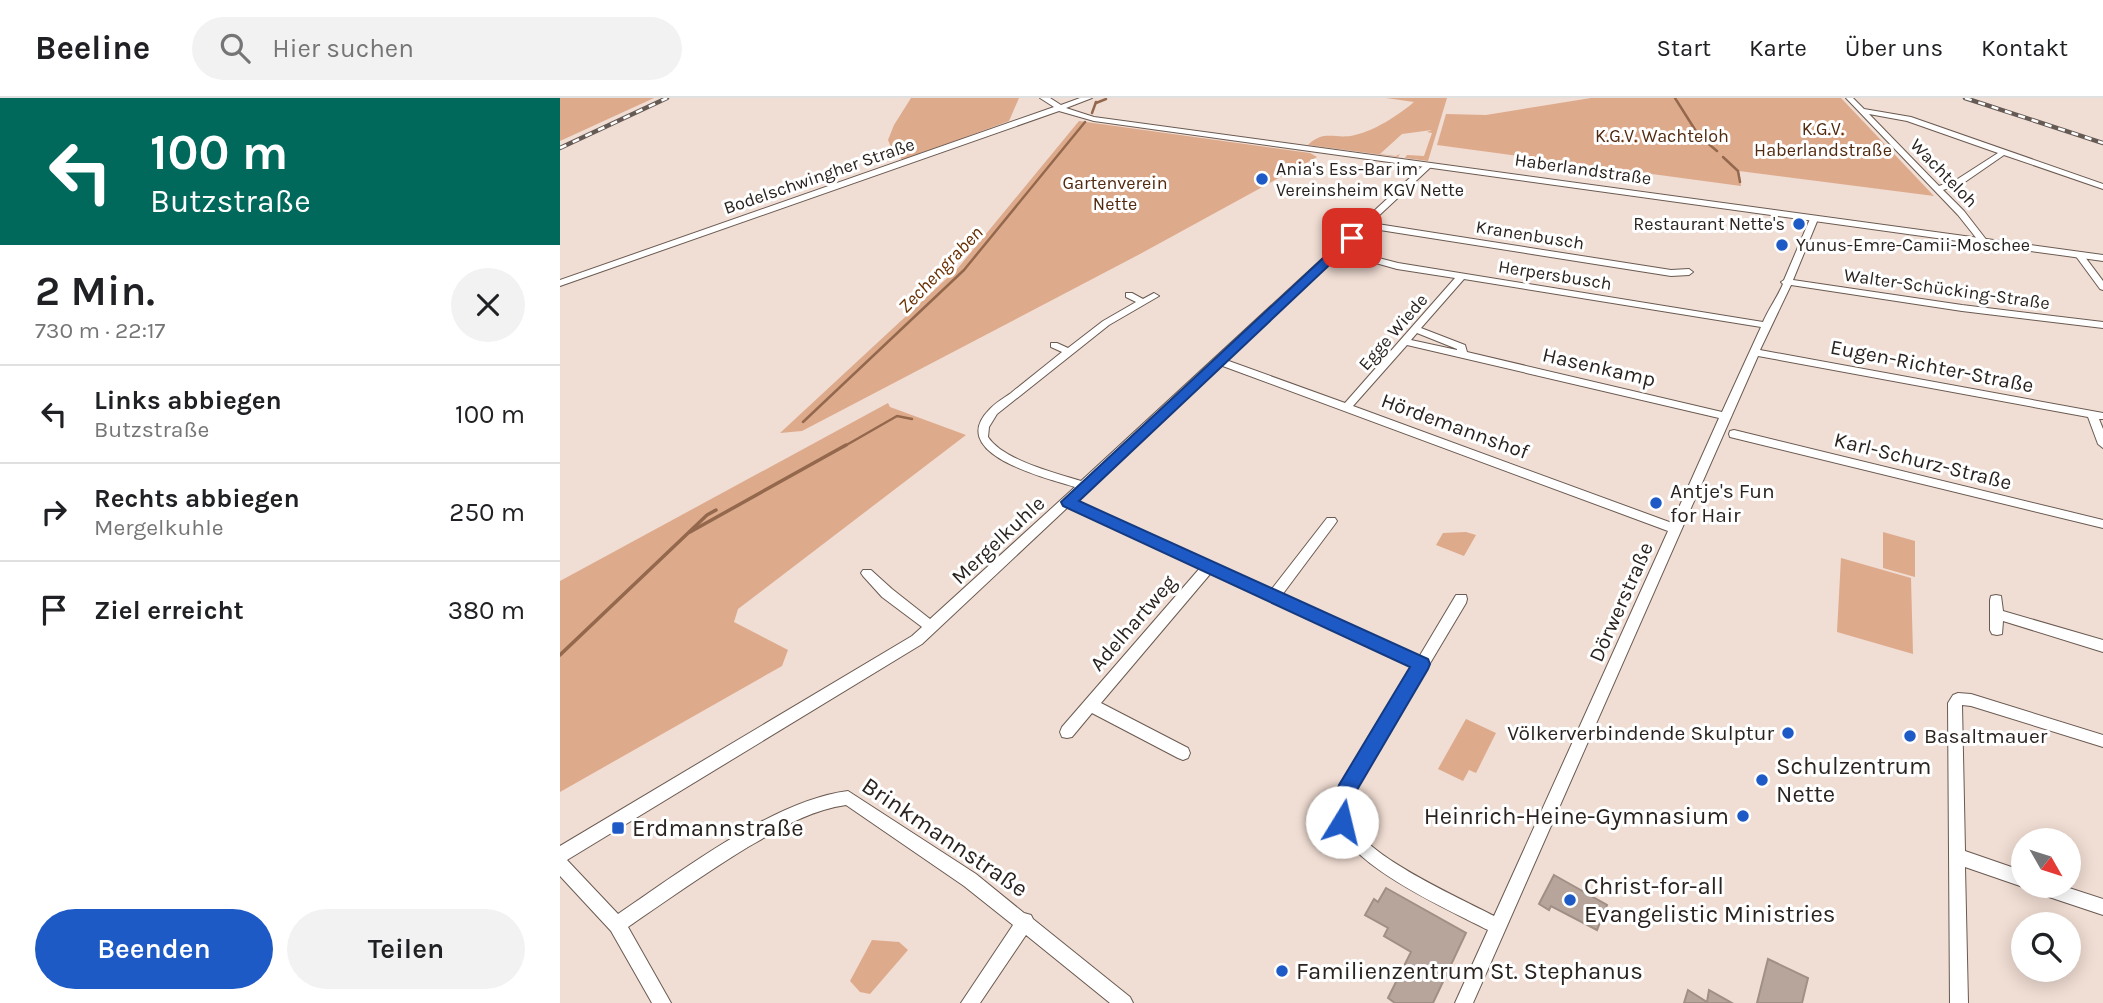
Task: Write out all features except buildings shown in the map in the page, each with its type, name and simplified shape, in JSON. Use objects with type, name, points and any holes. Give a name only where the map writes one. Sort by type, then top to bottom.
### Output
[{"type":"street","points":[[1015,124],[1036,110],[1045,98],[1087,98]]},
{"type":"street","name":"Haberlandstraße","points":[[1045,98],[1059,108],[1086,117],[2103,258]]},
{"type":"street","points":[[1086,117],[1079,108],[1087,98]]},
{"type":"street","name":"Bodelschwingher Straße","points":[[560,283],[1087,98]]},
{"type":"street","name":"Wachteloh","points":[[1849,98],[1984,242]]},
{"type":"street","points":[[1863,111],[1899,116],[2103,187]]},
{"type":"street","points":[[1015,124],[1051,117],[1086,117]]},
{"type":"street","points":[[1937,189],[1959,182],[2004,152]]},
{"type":"street","name":"Mergelkuhle","points":[[560,855],[901,652],[932,628],[1429,165]]},
{"type":"street","name":"Dörwerstraße","points":[[1464,1003],[1773,310],[1778,306],[1814,219]]},
{"type":"street","name":"Kranenbusch","points":[[1366,225],[1671,272],[1689,272]]},
{"type":"street","name":"Herpersbusch","points":[[1339,250],[1381,262],[1767,325]]},
{"type":"street","points":[[2079,255],[2103,287]]},
{"type":"street","name":"Egge Wiede","points":[[1347,407],[1462,276]]},
{"type":"street","name":"Walter-Schücking-Straße","points":[[1786,282],[1962,308],[2103,325]]},
{"type":"street","points":[[1129,295],[1142,302]]},
{"type":"street","points":[[1085,486],[997,453],[983,436],[985,426],[993,412],[1106,323],[1154,296]]},
{"type":"street","name":"Hasenkamp","points":[[1417,330],[1462,347],[1462,354]]},
{"type":"street","name":"Hasenkamp","points":[[1405,342],[1726,416]]},
{"type":"street","points":[[1054,345],[1070,352]]},
{"type":"street","name":"Eugen-Richter-Straße","points":[[1755,352],[2098,416]]},
{"type":"street","name":"Hördemannshof","points":[[1220,360],[1676,529]]},
{"type":"street","points":[[2098,416],[2103,444]]},
{"type":"street","name":"Karl-Schurz-Straße","points":[[1734,434],[2103,524]]},
{"type":"street","points":[[1068,502],[1421,664]]},
{"type":"street","points":[[1273,597],[1331,521]]},
{"type":"street","name":"Adelhartweg","points":[[1067,732],[1208,568]]},
{"type":"street","points":[[867,573],[887,593],[932,628]]},
{"type":"street","points":[[1461,599],[1349,785],[1342,804],[1342,822],[1349,836],[1372,857],[1499,928]]},
{"type":"street","points":[[1997,630],[1996,607],[2103,646]]},
{"type":"street","points":[[1959,1003],[1955,703],[1958,699],[1971,700],[2103,741]]},
{"type":"street","points":[[1091,705],[1183,752]]},
{"type":"street","name":"Brinkmannstraße","points":[[617,925],[702,867],[773,825],[825,799],[838,796],[857,802],[953,867],[1025,921],[1124,1003]]},
{"type":"street","points":[[1956,856],[2011,875]]},
{"type":"street","points":[[560,864],[617,925],[662,1003]]},
{"type":"street","points":[[2076,898],[2103,907]]},
{"type":"street","points":[[970,1003],[1025,921]]},
{"type":"green space","points":[[560,98],[654,98],[560,141]]},
{"type":"green space","points":[[911,98],[1019,98],[1009,121],[903,160],[893,152],[888,140]]},
{"type":"green space","points":[[1386,98],[1447,98],[1428,161],[1405,158],[1407,155],[1424,156],[1432,133],[1427,132],[1432,130],[1402,134],[1380,154],[1400,154],[1398,157],[1308,145],[1319,137],[1348,136],[1370,130],[1414,102]]},
{"type":"green space","points":[[1591,98],[1841,98],[1934,196],[1739,171],[1741,186],[1437,145],[1446,114],[1486,115]]},
{"type":"green space","name":"Gartenverein Nette","points":[[1079,121],[1310,153],[1317,157],[1140,254],[802,431],[780,433],[958,268]]},
{"type":"green space","points":[[888,403],[890,407],[966,435],[738,609],[734,622],[788,650],[782,666],[560,792],[560,581]]},
{"type":"green space","points":[[1466,532],[1476,535],[1464,556],[1436,545],[1443,533]]},
{"type":"green space","points":[[1883,532],[1915,541],[1915,577],[1883,568]]},
{"type":"green space","points":[[1841,558],[1911,578],[1913,654],[1837,632]]},
{"type":"green space","points":[[1466,719],[1496,733],[1476,773],[1469,770],[1463,781],[1438,769]]},
{"type":"green space","points":[[872,940],[899,942],[908,950],[870,994],[860,992],[850,981]]},
{"type":"waterway","points":[[1675,98],[1699,136],[1717,151]]},
{"type":"waterway","points":[[1096,103],[1106,99]]},
{"type":"waterway","points":[[1092,113],[1096,102]]},
{"type":"waterway","name":"Zechengraben","points":[[803,422],[964,270],[1085,122]]},
{"type":"waterway","points":[[1723,157],[1738,171],[1740,182]]},
{"type":"waterway","points":[[843,447],[897,416],[912,419]]},
{"type":"waterway","points":[[690,532],[846,445]]},
{"type":"waterway","name":"Zechengraben","points":[[560,655],[707,515],[716,510]]},
{"type":"railway","points":[[560,148],[667,98]]},
{"type":"railway","points":[[1965,98],[2103,143]]},
{"type":"place","name":"Ania's Ess-Bar im Vereinsheim KGV Nette","points":[[1262,179]]},
{"type":"place","name":"Restaurant Nette's","points":[[1799,224]]},
{"type":"place","name":"Yunus-Emre-Camii-Moschee","points":[[1782,245]]},
{"type":"place","name":"Antje's Fun for Hair","points":[[1656,503]]},
{"type":"place","name":"Völkerverbindende Skulptur","points":[[1788,733]]},
{"type":"place","name":"Basaltmauer","points":[[1910,736]]},
{"type":"place","name":"Schulzentrum Nette","points":[[1762,780]]},
{"type":"place","name":"Heinrich-Heine-Gymnasium","points":[[1743,816]]},
{"type":"place","name":"Erdmannstraße","points":[[618,828]]},
{"type":"place","name":"Christ-for-all Evangelistic Ministries","points":[[1570,900]]},
{"type":"place","name":"Familienzentrum St. Stephanus","points":[[1282,971]]},
{"type":"route","points":[[1342,822],[1342,804],[1349,785],[1421,664],[1068,502],[1352,238]]},
{"type":"park label","name":"K.G.V. Wachteloh","points":[[1662,136]]},
{"type":"park label","name":"K.G.V. Haberlandstraße","points":[[1823,139]]}]
